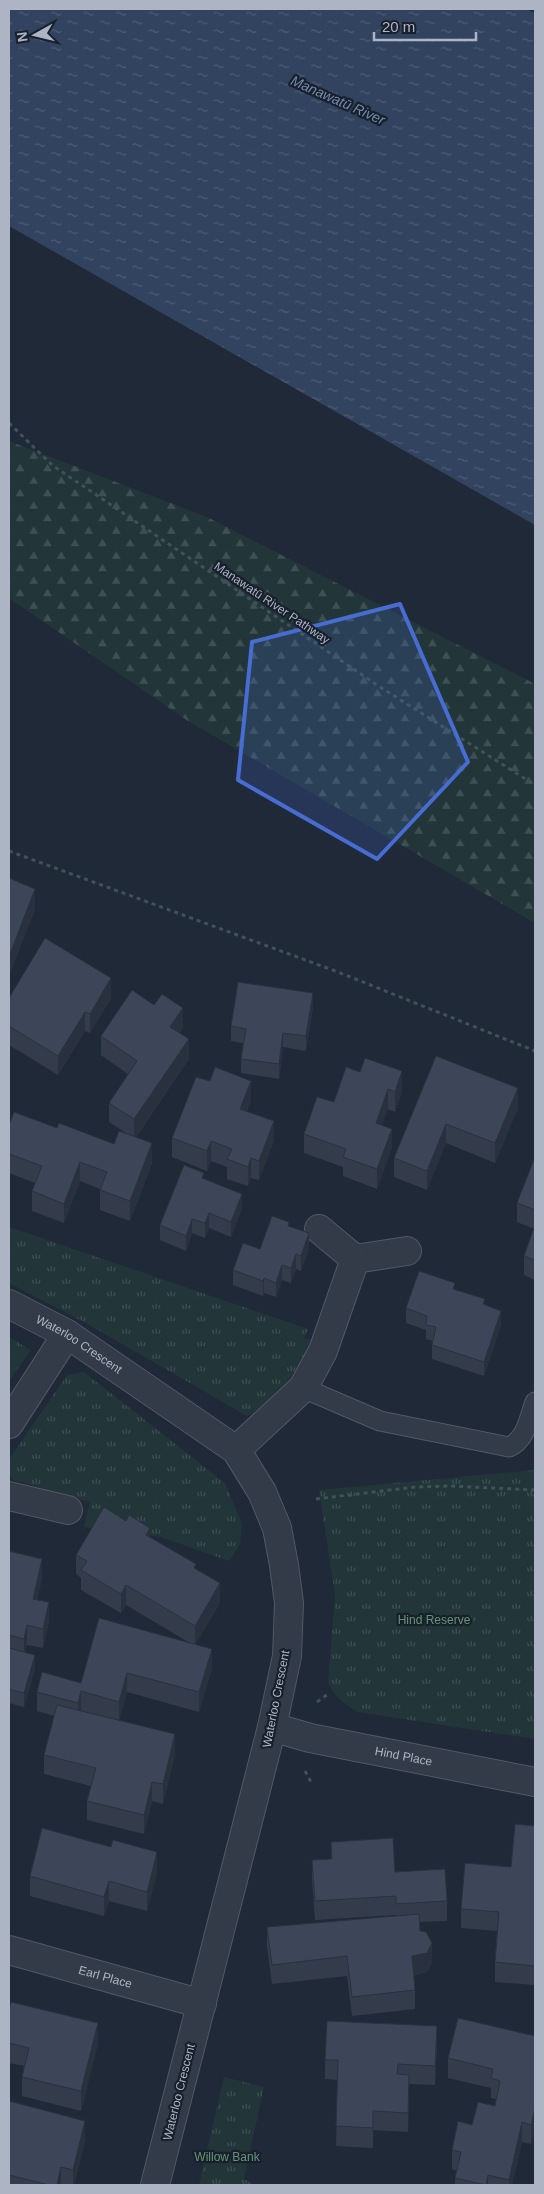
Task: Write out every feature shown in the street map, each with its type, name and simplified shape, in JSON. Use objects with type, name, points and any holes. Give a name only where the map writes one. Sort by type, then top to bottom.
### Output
[{"type":"street","points":[[319,1229],[355,1259],[407,1251]]},
{"type":"street","points":[[236,1450],[303,1388],[323,1351],[355,1259]]},
{"type":"street","name":"Waterloo Crescent","points":[[9,1304],[67,1334],[236,1450],[262,1492],[277,1528],[284,1565],[289,1603],[287,1656],[272,1727],[155,2185]]},
{"type":"street","points":[[9,1424],[67,1334]]},
{"type":"street","points":[[9,1496],[68,1510]]},
{"type":"street","name":"Hind Place","points":[[272,1727],[310,1738],[535,1782]]},
{"type":"street","name":"Earl Place","points":[[9,1950],[202,2004]]},
{"type":"lane","points":[[303,1388],[380,1421],[509,1447],[516,1444],[522,1438],[535,1402]]},
{"type":"path","name":"Manawatū River Pathway","points":[[9,422],[60,470],[380,688],[535,785]]},
{"type":"path","points":[[9,851],[338,972],[535,1051]]},
{"type":"path","points":[[316,1499],[415,1487],[451,1486],[535,1490]]},
{"type":"path","points":[[317,1702],[328,1694]]},
{"type":"path","points":[[305,1771],[312,1784]]},
{"type":"highlighted area","points":[[400,604],[468,762],[377,859],[238,780],[252,642]]},
{"type":"green space","points":[[9,441],[207,517],[535,684],[535,923],[188,721],[9,598]]},
{"type":"green space","points":[[9,1227],[308,1329],[304,1338],[313,1340],[286,1386],[270,1403],[247,1416],[84,1322],[9,1283]]},
{"type":"green space","points":[[9,1337],[31,1350],[9,1381]]},
{"type":"green space","points":[[84,1372],[225,1483],[242,1524],[240,1544],[229,1561],[161,1537],[84,1527],[90,1502],[13,1480],[9,1473],[10,1458],[67,1375]]},
{"type":"green space","name":"Hind Reserve","points":[[535,1470],[535,1739],[358,1712],[344,1703],[336,1696],[328,1682],[335,1595],[319,1490]]},
{"type":"green space","name":"Willow Bank","points":[[224,2077],[264,2087],[244,2179],[255,2185],[199,2185]]},
{"type":"water","name":"Manawatū River","points":[[9,9],[526,9],[535,13],[535,525],[9,226]]},
{"type":"building","points":[[9,878],[35,889],[10,954],[9,953]]},
{"type":"building","points":[[45,938],[111,978],[90,1014],[85,1012],[58,1056],[9,1026],[9,998]]},
{"type":"building","points":[[238,982],[313,993],[306,1036],[283,1033],[279,1064],[241,1059],[246,1029],[231,1026]]},
{"type":"building","points":[[132,990],[154,1005],[162,994],[183,1008],[170,1027],[189,1039],[134,1119],[109,1103],[137,1061],[101,1036]]},
{"type":"building","points":[[436,1056],[518,1088],[495,1143],[446,1124],[427,1171],[394,1158]]},
{"type":"building","points":[[365,1058],[402,1071],[395,1092],[388,1089],[376,1123],[392,1129],[377,1169],[343,1157],[346,1149],[304,1134],[317,1097],[334,1102],[346,1067],[360,1072]]},
{"type":"building","points":[[215,1067],[251,1081],[240,1109],[274,1121],[259,1161],[251,1158],[248,1167],[227,1159],[232,1149],[211,1141],[207,1151],[172,1138],[196,1077],[210,1081]]},
{"type":"building","points":[[14,1112],[57,1128],[59,1123],[114,1144],[119,1131],[152,1143],[130,1201],[100,1190],[107,1172],[80,1162],[64,1204],[32,1191],[42,1166],[9,1154],[9,1125]]},
{"type":"building","points":[[535,1157],[535,1210],[517,1203]]},
{"type":"building","points":[[184,1165],[204,1173],[202,1178],[242,1194],[231,1222],[209,1213],[205,1223],[192,1219],[186,1236],[160,1225]]},
{"type":"building","points":[[272,1216],[289,1222],[288,1226],[309,1233],[301,1256],[296,1254],[291,1268],[282,1265],[276,1283],[264,1278],[263,1281],[233,1270],[243,1243],[260,1249]]},
{"type":"building","points":[[535,1225],[535,1260],[524,1256]]},
{"type":"building","points":[[419,1271],[455,1283],[453,1289],[485,1299],[483,1304],[501,1311],[484,1362],[432,1345],[436,1327],[426,1325],[427,1316],[406,1308]]},
{"type":"building","points":[[104,1507],[126,1521],[129,1515],[150,1528],[146,1535],[196,1564],[194,1568],[220,1583],[195,1626],[126,1585],[121,1594],[81,1570],[87,1561],[76,1555]]},
{"type":"building","points":[[9,1551],[42,1559],[33,1599],[49,1602],[43,1629],[27,1625],[24,1639],[9,1635]]},
{"type":"building","points":[[99,1618],[212,1649],[199,1692],[127,1673],[119,1702],[81,1691],[78,1703],[37,1692],[42,1672],[81,1683]]},
{"type":"building","points":[[9,1648],[35,1655],[24,1693],[9,1689]]},
{"type":"building","points":[[57,1705],[175,1734],[163,1784],[152,1782],[144,1815],[87,1801],[96,1768],[44,1755]]},
{"type":"building","points":[[515,1824],[535,1826],[535,1966],[495,1962],[499,1912],[461,1909],[465,1863],[511,1867]]},
{"type":"building","points":[[42,1828],[111,1847],[113,1840],[157,1852],[147,1892],[109,1881],[104,1897],[30,1876]]},
{"type":"building","points":[[393,1838],[395,1872],[445,1869],[447,1901],[396,1904],[396,1896],[315,1901],[312,1860],[332,1859],[331,1842]]},
{"type":"building","points":[[419,1914],[420,1931],[426,1932],[432,1943],[427,1953],[412,1956],[415,1990],[352,1997],[347,1956],[272,1965],[267,1927]]},
{"type":"building","points":[[11,2002],[98,2023],[81,2091],[22,2077],[29,2048],[9,2043],[9,2011]]},
{"type":"building","points":[[458,2018],[535,2036],[535,2108],[531,2125],[522,2122],[509,2180],[488,2175],[486,2185],[455,2178],[461,2152],[452,2150],[458,2121],[472,2125],[478,2102],[495,2106],[500,2081],[491,2078],[493,2069],[448,2058]]},
{"type":"building","points":[[327,2021],[437,2026],[435,2066],[398,2064],[397,2074],[409,2075],[408,2113],[373,2111],[373,2128],[336,2126],[338,2060],[325,2060]]},
{"type":"building","points":[[9,2101],[85,2121],[73,2170],[61,2167],[57,2185],[49,2185],[9,2175]]}]
